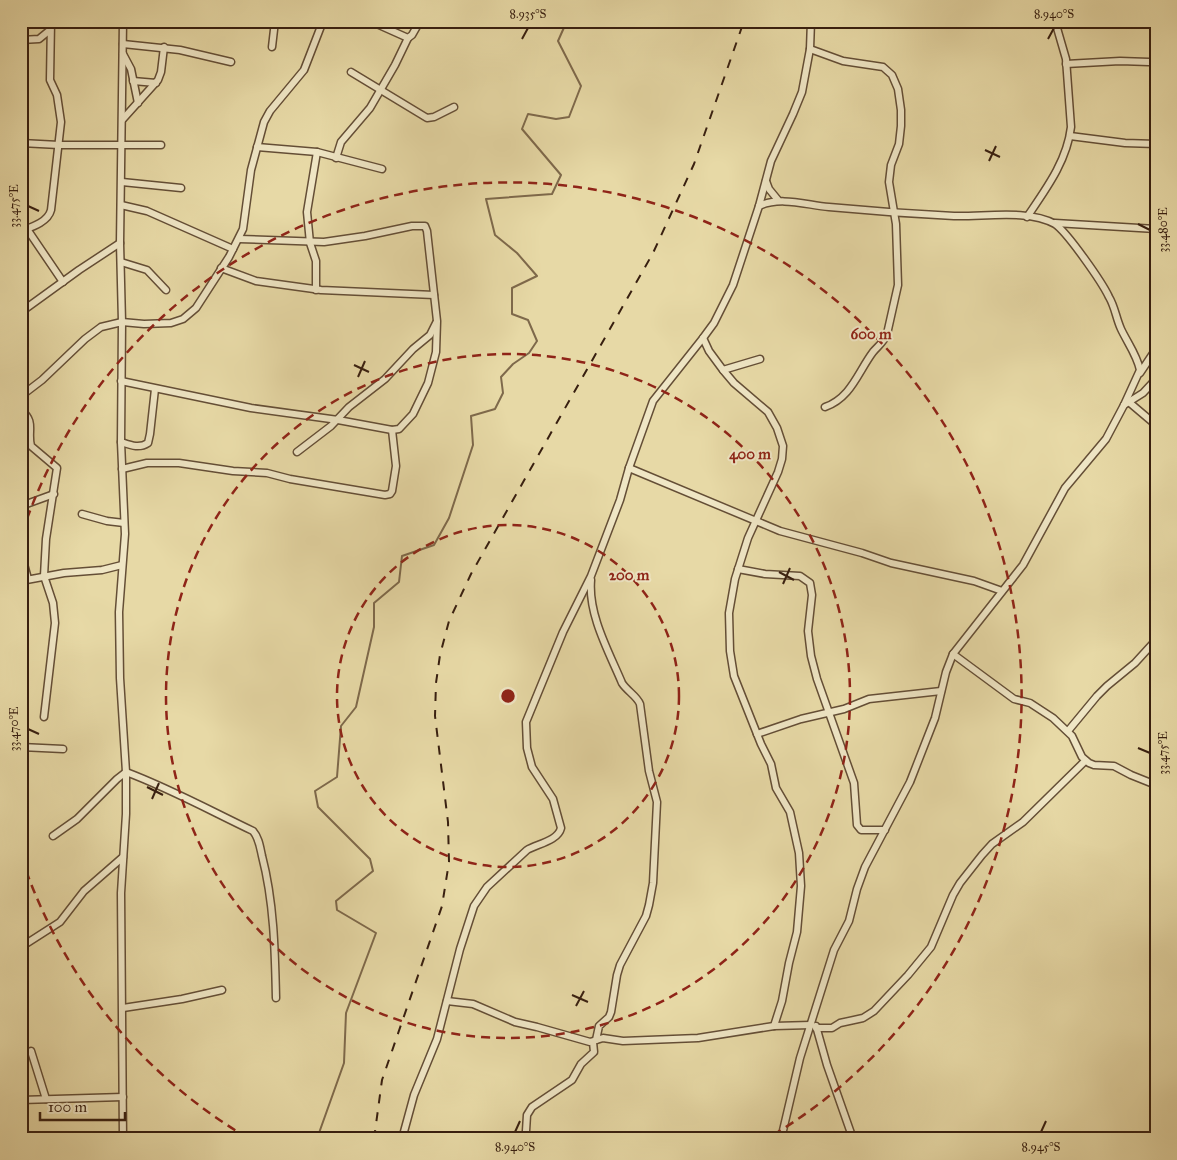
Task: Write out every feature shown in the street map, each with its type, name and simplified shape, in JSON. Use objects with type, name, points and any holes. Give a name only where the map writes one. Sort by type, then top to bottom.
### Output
[{"type":"street","points":[[50,21],[50,80],[57,95],[61,115],[59,145],[50,214],[41,223],[24,230],[63,282]]},
{"type":"street","points":[[122,1139],[123,1008],[121,893],[126,772],[120,678],[119,612],[124,523],[121,442],[122,322],[120,243],[123,21]]},
{"type":"street","points":[[272,47],[275,21]]},
{"type":"street","points":[[21,396],[42,380],[94,332],[104,326],[122,322],[165,324],[184,319],[196,308],[239,239],[245,220],[249,183],[257,147],[267,116],[304,70],[323,21]]},
{"type":"street","points":[[370,21],[408,38]]},
{"type":"street","points":[[336,158],[344,138],[363,118],[381,91],[408,38],[412,35],[420,21]]},
{"type":"street","points":[[402,1139],[409,1109],[437,1039],[460,949],[474,906],[482,892],[527,850],[554,838],[560,832],[554,799],[532,767],[527,748],[525,728],[528,716],[563,632],[591,576],[620,500],[629,468],[653,401],[714,323],[733,285],[759,206],[774,152],[794,114],[802,92],[810,49],[811,21]]},
{"type":"street","points":[[1027,217],[1059,167],[1070,136],[1066,64],[1055,21]]},
{"type":"street","points":[[21,40],[39,39],[50,30]]},
{"type":"street","points":[[123,44],[185,50],[231,62]]},
{"type":"street","points":[[123,119],[156,83],[161,72],[164,47]]},
{"type":"street","points":[[810,49],[843,61],[883,67],[892,75],[898,89],[901,110],[899,144],[890,176],[895,212],[898,285],[886,338],[873,353],[844,395],[825,407]]},
{"type":"street","points":[[123,54],[128,63],[138,102]]},
{"type":"street","points":[[1066,64],[1120,61],[1149,62]]},
{"type":"street","points":[[352,72],[427,118],[434,117],[454,107]]},
{"type":"street","points":[[133,81],[156,83]]},
{"type":"street","points":[[1070,136],[1125,144],[1156,144]]},
{"type":"street","points":[[21,142],[59,145],[161,145]]},
{"type":"street","points":[[257,147],[317,152],[382,169]]},
{"type":"street","points":[[316,290],[316,261],[310,243],[308,203],[317,152]]},
{"type":"street","points":[[766,181],[769,189],[778,200]]},
{"type":"street","points":[[122,182],[181,188]]},
{"type":"street","points":[[759,206],[778,200],[829,207],[895,212],[957,216],[1008,215],[1052,223],[1156,230]]},
{"type":"street","points":[[121,205],[147,212],[233,249]]},
{"type":"street","points":[[1052,223],[1062,230],[1071,241],[1110,297],[1120,327],[1138,360],[1140,373]]},
{"type":"street","points":[[121,381],[251,408],[338,420],[392,430],[399,429],[408,421],[424,393],[436,352],[437,321],[425,226],[412,226],[348,239],[310,243],[239,239]]},
{"type":"street","points":[[21,312],[120,243]]},
{"type":"street","points":[[121,262],[147,270],[166,290]]},
{"type":"street","points":[[221,268],[256,280],[316,290],[434,295]]},
{"type":"street","points":[[297,452],[338,420],[349,407],[384,379],[417,345],[430,335],[437,321]]},
{"type":"street","points":[[703,338],[709,351],[734,383],[768,412],[777,428],[783,446],[778,472],[748,538],[732,587],[729,613],[731,661],[734,676],[771,764],[776,788],[792,820],[801,870],[797,932],[782,1001],[774,1026]]},
{"type":"street","points":[[853,1139],[814,1026],[814,1015],[834,950],[850,921],[861,877],[910,782],[934,718],[953,654],[1030,554],[1065,488],[1106,439],[1127,404],[1140,373],[1156,349]]},
{"type":"street","points":[[723,370],[760,358]]},
{"type":"street","points":[[1127,404],[1143,393],[1156,379]]},
{"type":"street","points":[[121,442],[134,446],[148,444],[155,388]]},
{"type":"street","points":[[1127,404],[1156,425]]},
{"type":"street","points":[[21,410],[28,416],[31,446],[57,468],[46,539],[44,576],[53,603],[55,623],[44,717]]},
{"type":"street","points":[[122,469],[146,463],[179,463],[267,473],[290,479],[385,495],[390,494],[392,491],[396,466],[392,430]]},
{"type":"street","points":[[629,468],[780,531],[862,552],[891,563],[974,581],[1002,591]]},
{"type":"street","points":[[21,506],[54,494]]},
{"type":"street","points":[[82,514],[107,521],[124,523]]},
{"type":"street","points":[[21,553],[24,580],[102,570],[122,565]]},
{"type":"street","points":[[738,569],[765,574],[800,576],[810,582],[812,595],[808,631],[811,656],[817,679],[854,782],[858,828],[864,830],[885,830]]},
{"type":"street","points":[[524,1139],[527,1115],[532,1107],[574,1078],[581,1064],[594,1052],[594,1041],[598,1026],[609,1017],[611,1012],[620,965],[650,905],[653,883],[658,810],[649,771],[640,704],[622,683],[596,621],[590,595],[591,576]]},
{"type":"street","points":[[1068,731],[1097,696],[1135,663],[1156,640]]},
{"type":"street","points":[[953,654],[1014,699],[1034,705],[1053,718],[1068,731],[1085,761],[1094,765],[1114,766],[1156,785]]},
{"type":"street","points":[[757,734],[844,709],[869,699],[941,691]]},
{"type":"street","points":[[21,747],[63,749]]},
{"type":"street","points":[[447,1001],[472,1004],[515,1022],[594,1041],[603,1038],[623,1041],[698,1038],[774,1026],[832,1028],[840,1023],[863,1018],[874,1011],[908,976],[931,948],[946,910],[957,889],[982,855],[992,844],[1023,822],[1085,761]]},
{"type":"street","points":[[53,836],[77,819],[118,777],[126,772]]},
{"type":"street","points":[[126,772],[253,830],[256,834],[268,883],[273,929],[276,998]]},
{"type":"street","points":[[21,947],[60,922],[84,891],[123,857]]},
{"type":"street","points":[[123,1008],[176,1001],[222,990]]},
{"type":"street","points":[[781,1139],[800,1058],[814,1026]]},
{"type":"street","points":[[31,1051],[46,1099]]},
{"type":"street","points":[[21,1100],[123,1097]]},
{"type":"waterway","points":[[318,1139],[344,1063],[346,1013],[376,933],[337,910],[336,901],[373,871],[370,859],[318,807],[315,791],[337,777],[341,726],[356,707],[374,627],[374,603],[399,582],[402,556],[434,545],[449,518],[473,445],[471,416],[495,409],[503,393],[501,377],[513,364],[529,353],[537,341],[528,320],[512,314],[512,288],[537,276],[517,253],[495,235],[486,199],[552,194],[561,175],[522,129],[528,114],[556,119],[569,117],[581,86],[558,41],[566,23],[570,21]]},
{"type":"railway","points":[[374,1139],[382,1080],[442,906],[449,862],[448,822],[435,716],[436,683],[440,655],[449,621],[471,574],[653,253],[694,164],[744,21]]}]
